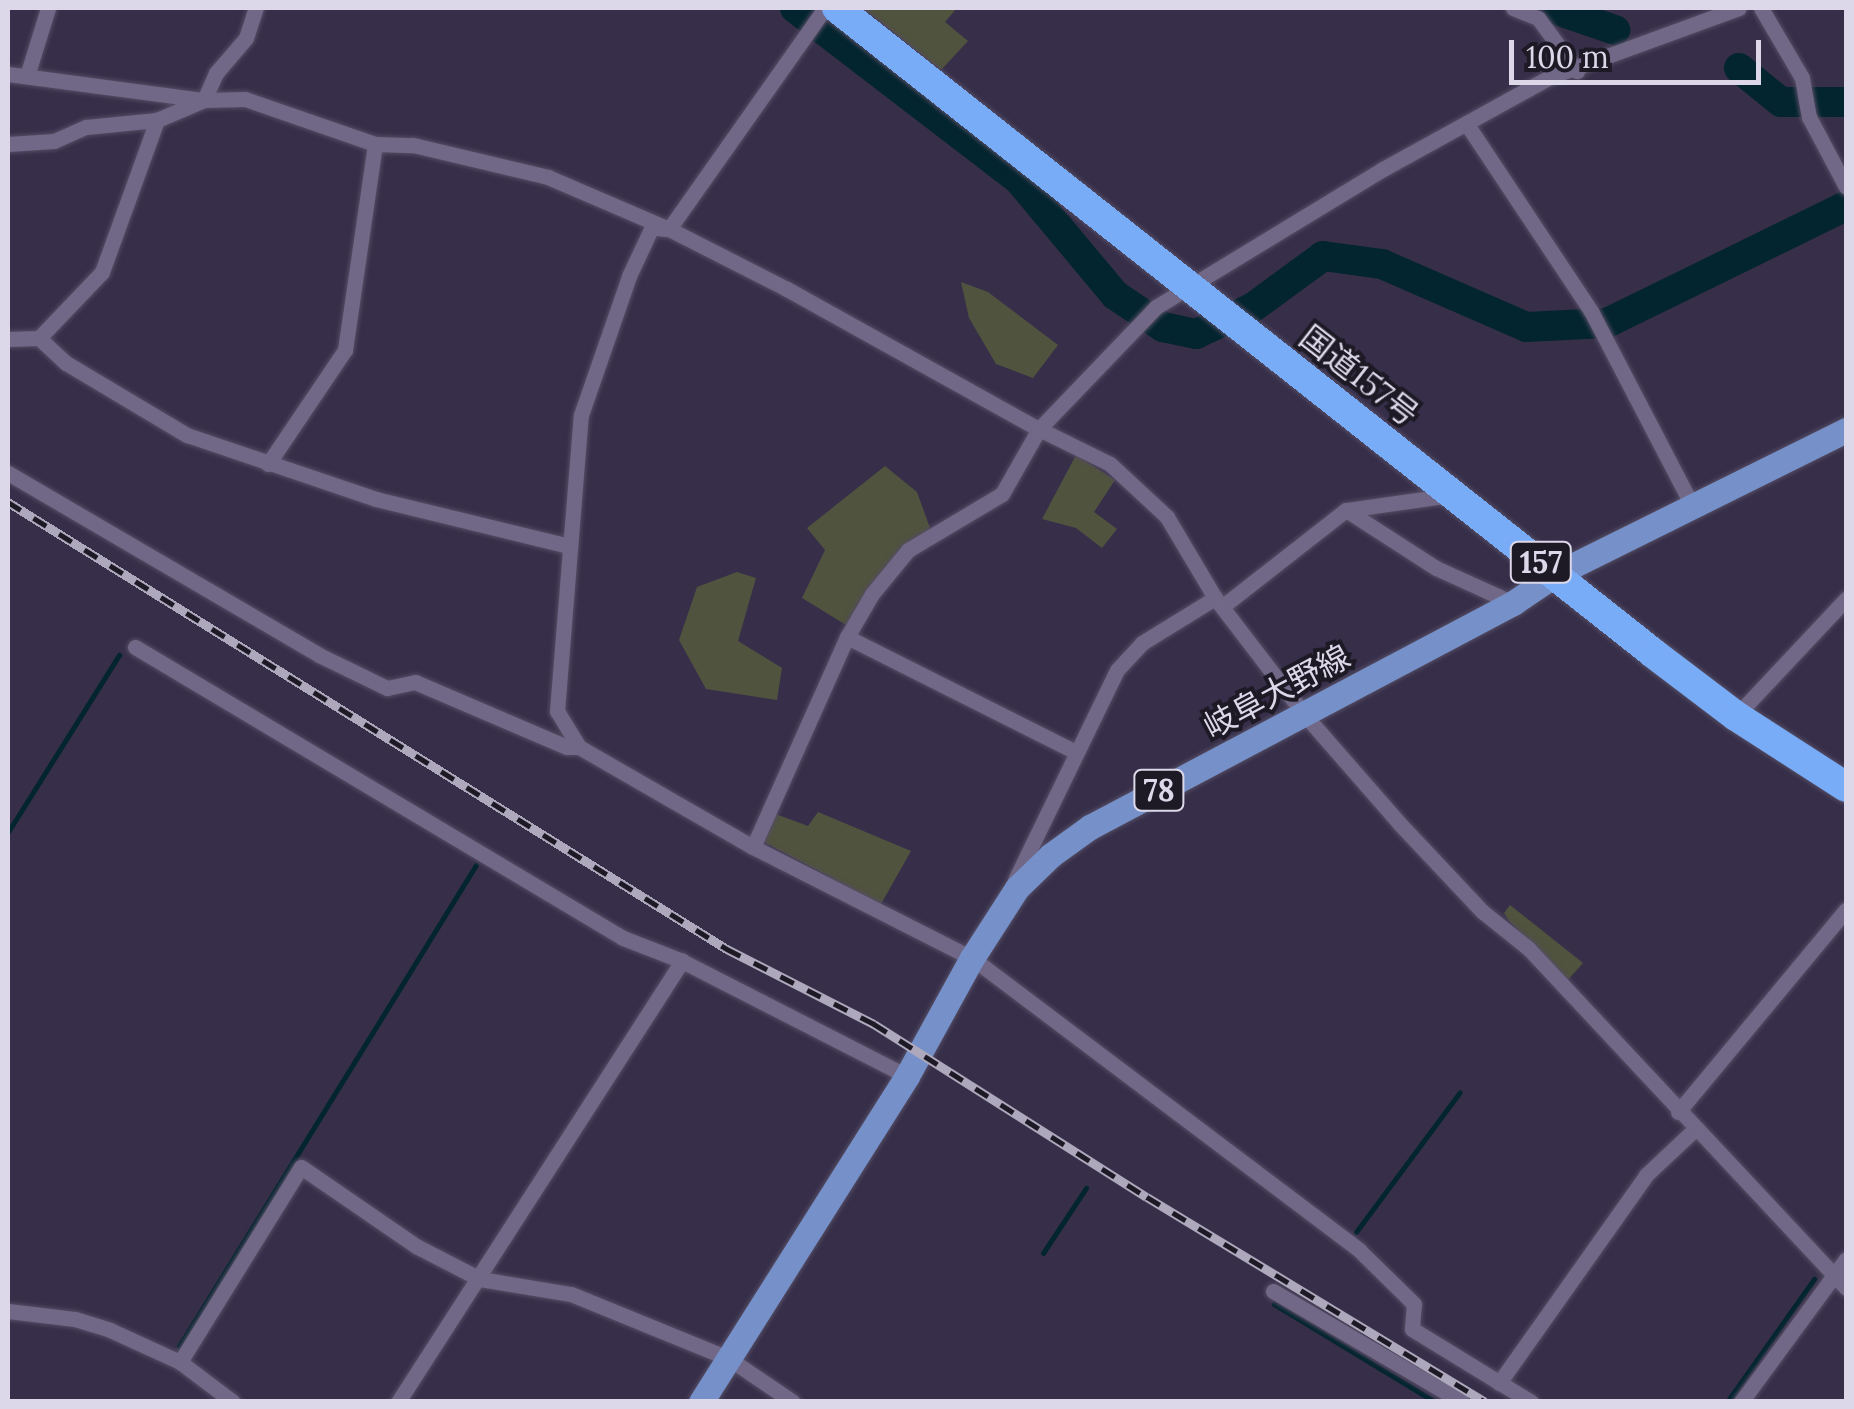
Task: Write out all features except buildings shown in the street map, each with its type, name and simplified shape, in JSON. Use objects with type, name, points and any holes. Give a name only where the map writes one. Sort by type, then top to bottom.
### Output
[{"type":"highway","name":"国道157号","points":[[827,10],[1230,318],[1736,716],[1846,787]]},
{"type":"main road","name":"岐阜大野線","points":[[701,1402],[907,1076],[972,958],[1017,888],[1090,827],[1514,603],[1556,574],[1694,509],[1846,430]]},
{"type":"street","points":[[27,76],[48,8]]},
{"type":"street","points":[[8,144],[54,141],[86,127],[158,120],[204,100],[216,73],[246,38],[256,8]]},
{"type":"street","points":[[1513,8],[1538,18],[1577,71]]},
{"type":"street","points":[[753,847],[847,637],[872,594],[908,550],[1002,494],[1039,430],[1156,307],[1550,77],[1577,71],[1739,8]]},
{"type":"street","points":[[1761,8],[1804,88],[1809,116],[1846,188]]},
{"type":"street","points":[[669,229],[806,32],[827,10]]},
{"type":"street","points":[[8,74],[204,100],[246,99],[375,144],[413,145],[548,176],[669,229],[810,300],[1039,430],[1110,464],[1166,517],[1219,602],[1304,714],[1467,896],[1528,949],[1846,1288]]},
{"type":"street","points":[[8,339],[39,338],[102,272],[158,120]]},
{"type":"street","points":[[1466,124],[1592,313],[1694,509]]},
{"type":"street","points":[[268,464],[345,350],[375,144]]},
{"type":"street","points":[[579,747],[556,710],[581,415],[600,353],[652,227],[669,229]]},
{"type":"street","points":[[39,338],[66,363],[187,436],[376,500],[569,546]]},
{"type":"street","points":[[8,473],[288,638],[387,688],[414,682],[567,747],[579,747],[714,820],[753,847],[972,958],[1359,1250],[1414,1304],[1412,1330],[1530,1402]]},
{"type":"street","points":[[1017,888],[1015,880],[1076,752],[1118,670],[1142,643],[1219,602],[1346,510],[1452,494]]},
{"type":"street","points":[[1346,510],[1436,568],[1514,603]]},
{"type":"street","points":[[1736,716],[1846,599]]},
{"type":"street","points":[[847,637],[1076,752]]},
{"type":"street","points":[[135,648],[623,938],[682,961],[907,1076]]},
{"type":"street","points":[[1678,1112],[1846,910]]},
{"type":"street","points":[[398,1402],[682,961]]},
{"type":"street","points":[[1499,1382],[1646,1175],[1694,1130]]},
{"type":"street","points":[[180,1362],[301,1167],[416,1246],[480,1279],[570,1294],[728,1358],[793,1402]]},
{"type":"street","points":[[1741,1402],[1846,1259]]},
{"type":"street","points":[[1273,1291],[1462,1402]]},
{"type":"street","points":[[8,1311],[75,1319],[110,1330],[180,1362],[233,1402]]},
{"type":"green space","points":[[863,8],[957,8],[945,22],[968,41],[941,70]]},
{"type":"green space","points":[[961,282],[988,292],[1058,345],[1033,378],[996,364],[969,318]]},
{"type":"green space","points":[[1076,455],[1115,480],[1094,512],[1117,529],[1102,548],[1076,528],[1042,519]]},
{"type":"green space","points":[[885,466],[917,492],[930,528],[846,625],[802,598],[825,550],[807,528]]},
{"type":"green space","points":[[737,572],[756,578],[738,641],[782,668],[777,700],[706,689],[679,640],[697,587]]},
{"type":"green space","points":[[818,812],[911,851],[881,904],[760,840],[773,813],[808,826]]},
{"type":"green space","points":[[1510,905],[1583,963],[1567,981],[1509,921],[1504,913]]},
{"type":"waterway","points":[[795,8],[1019,180],[1115,295],[1163,327],[1196,334],[1252,308],[1323,256],[1382,264],[1526,327],[1607,323],[1846,206]]},
{"type":"waterway","points":[[1551,8],[1615,30]]},
{"type":"waterway","points":[[1739,68],[1781,102],[1846,102]]},
{"type":"waterway","points":[[8,832],[119,655]]},
{"type":"waterway","points":[[179,1346],[476,865]]},
{"type":"waterway","points":[[1356,1232],[1460,1092]]},
{"type":"waterway","points":[[1043,1253],[1086,1188]]},
{"type":"waterway","points":[[1727,1402],[1814,1279]]},
{"type":"waterway","points":[[1274,1304],[1435,1402]]},
{"type":"railway","points":[[8,502],[727,949],[874,1024],[1147,1197],[1485,1402]]}]
